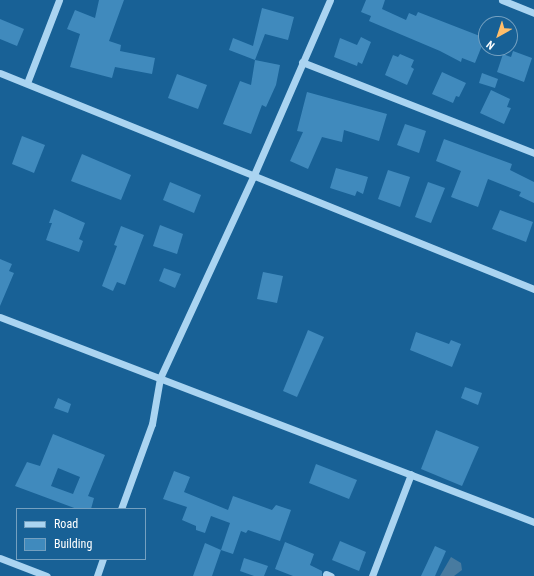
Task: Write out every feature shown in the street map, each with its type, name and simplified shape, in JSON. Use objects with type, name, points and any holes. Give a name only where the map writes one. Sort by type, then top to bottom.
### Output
[{"type":"street","points":[[27,83],[59,0]]},
{"type":"street","points":[[121,508],[152,424],[160,378],[253,177],[330,0]]},
{"type":"street","points":[[502,0],[534,13]]},
{"type":"street","points":[[302,62],[534,153]]},
{"type":"street","points":[[0,73],[253,177],[534,289]]},
{"type":"street","points":[[0,317],[534,522]]},
{"type":"street","points":[[372,576],[411,474]]},
{"type":"street","points":[[0,558],[47,576]]},
{"type":"street","points":[[97,576],[103,560]]},
{"type":"water","points":[[451,557],[461,563],[462,570],[454,576],[440,576]]},
{"type":"building","points":[[99,0],[124,0],[109,41],[121,45],[120,51],[155,58],[152,74],[115,67],[112,78],[70,67],[80,34],[67,29],[75,10],[95,18]]},
{"type":"building","points":[[366,0],[385,0],[382,9],[406,20],[409,13],[416,16],[418,12],[478,35],[478,56],[475,63],[462,58],[461,62],[440,51],[369,21],[371,16],[361,12]]},
{"type":"building","points":[[262,8],[294,17],[288,40],[265,34],[255,60],[229,50],[233,38],[253,46]]},
{"type":"building","points":[[0,19],[24,29],[17,46],[0,39]]},
{"type":"building","points":[[361,37],[371,42],[362,64],[358,62],[357,66],[334,57],[340,38],[357,45]]},
{"type":"building","points":[[518,53],[532,58],[524,82],[497,72],[502,56],[518,56]]},
{"type":"building","points":[[400,54],[414,60],[411,67],[414,69],[407,85],[385,75],[393,55],[398,57]]},
{"type":"building","points":[[255,60],[280,65],[276,85],[266,107],[262,105],[251,134],[223,124],[240,81],[251,85]]},
{"type":"building","points":[[442,72],[466,83],[459,97],[456,96],[453,103],[432,94]]},
{"type":"building","points":[[482,73],[498,79],[495,88],[479,83]]},
{"type":"building","points":[[177,74],[207,85],[198,109],[168,98]]},
{"type":"building","points":[[491,90],[510,99],[507,107],[511,108],[504,124],[480,113]]},
{"type":"building","points":[[307,92],[387,114],[379,141],[344,130],[342,142],[322,137],[308,169],[290,161],[303,132],[297,131]]},
{"type":"building","points":[[405,124],[426,131],[419,153],[397,145]]},
{"type":"building","points":[[22,136],[45,145],[34,173],[12,164]]},
{"type":"building","points":[[444,139],[512,164],[510,170],[534,182],[534,203],[519,196],[521,192],[488,179],[478,207],[451,197],[461,171],[436,161]]},
{"type":"building","points":[[82,154],[131,175],[121,200],[71,181]]},
{"type":"building","points":[[336,168],[368,177],[363,194],[357,191],[355,196],[330,188]]},
{"type":"building","points":[[388,170],[410,177],[400,207],[378,199]]},
{"type":"building","points":[[170,182],[201,195],[194,213],[163,200]]},
{"type":"building","points":[[428,182],[445,188],[431,223],[415,217]]},
{"type":"building","points":[[54,209],[85,223],[79,239],[83,241],[79,252],[46,240],[52,223],[49,223]]},
{"type":"building","points":[[500,210],[533,222],[526,242],[492,229]]},
{"type":"building","points":[[160,225],[183,234],[177,254],[153,246]]},
{"type":"building","points":[[121,226],[144,235],[125,285],[117,282],[113,291],[102,286],[117,246],[114,245]]},
{"type":"building","points":[[0,259],[12,264],[9,271],[14,273],[0,306]]},
{"type":"building","points":[[164,268],[181,274],[175,288],[159,281]]},
{"type":"building","points":[[263,272],[283,276],[277,303],[257,299]]},
{"type":"building","points":[[308,330],[324,337],[297,397],[283,391]]},
{"type":"building","points":[[416,332],[449,344],[451,340],[461,344],[452,367],[410,350]]},
{"type":"building","points":[[465,387],[482,393],[478,405],[461,398]]},
{"type":"building","points":[[58,398],[71,404],[68,413],[54,408]]},
{"type":"building","points":[[436,430],[479,447],[462,486],[421,469]]},
{"type":"building","points":[[53,434],[105,455],[88,496],[94,498],[91,508],[74,508],[15,486],[27,462],[40,466]],"holes":[[[58,468],[80,477],[73,494],[51,486]]]},
{"type":"building","points":[[316,464],[357,480],[349,499],[309,483]]},
{"type":"building","points":[[174,471],[190,477],[184,492],[228,510],[233,496],[272,510],[276,505],[291,510],[280,541],[248,530],[246,533],[241,531],[233,554],[221,550],[230,523],[211,516],[205,533],[196,530],[196,526],[182,520],[187,507],[163,499]]},
{"type":"building","points":[[340,541],[366,552],[359,571],[332,560]]},
{"type":"building","points":[[285,542],[314,554],[310,565],[322,571],[322,576],[293,576],[275,569]]},
{"type":"building","points":[[205,543],[221,550],[212,576],[193,576]]},
{"type":"building","points":[[435,546],[446,551],[435,576],[421,576]]},
{"type":"building","points":[[244,558],[268,566],[264,576],[254,576],[240,571]]}]
